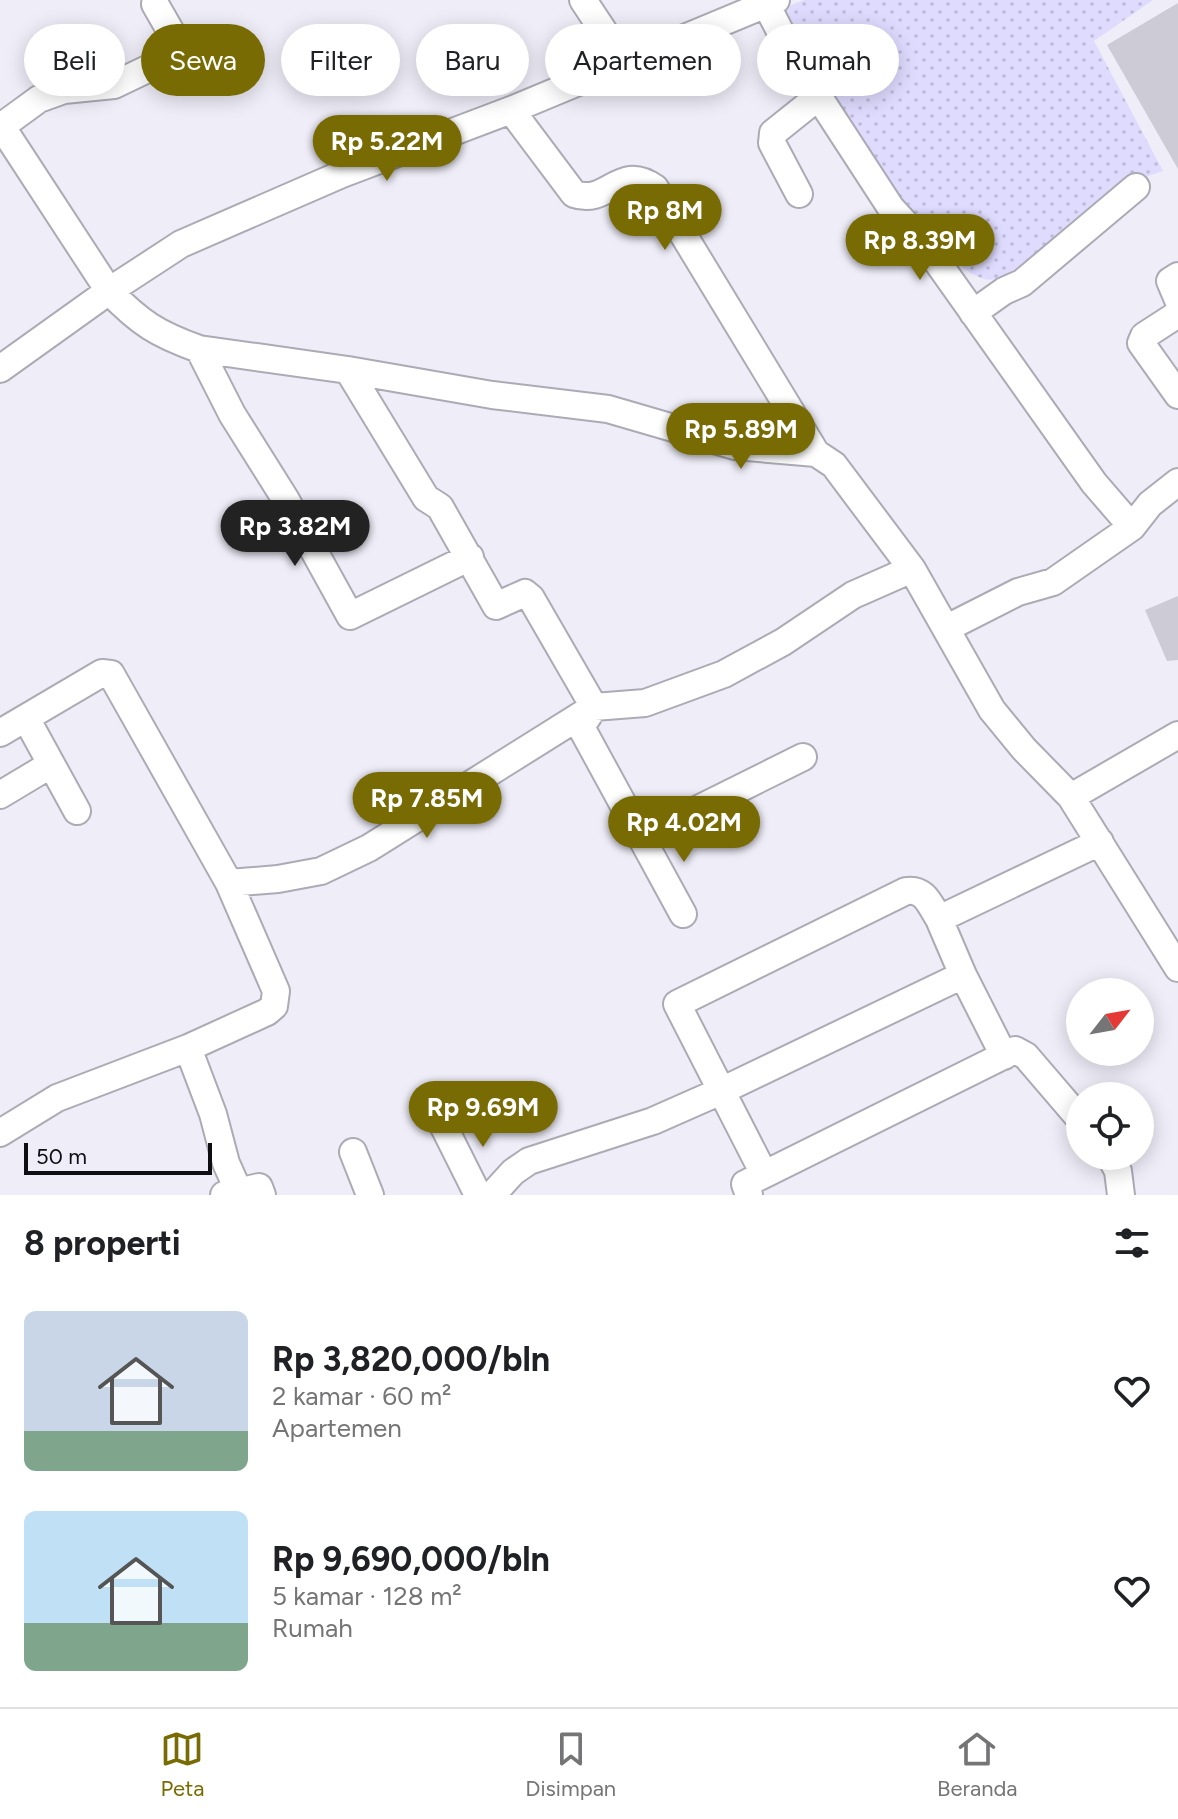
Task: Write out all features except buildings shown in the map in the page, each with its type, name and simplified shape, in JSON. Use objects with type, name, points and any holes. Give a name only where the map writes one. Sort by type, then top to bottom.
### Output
[{"type":"street","points":[[583,0],[599,24]]},
{"type":"street","points":[[717,24],[771,2],[784,42],[891,208],[926,246],[1094,483],[1132,527]]},
{"type":"street","points":[[155,4],[175,39],[175,50],[160,63],[114,85],[64,90],[39,99],[1,125],[109,291],[152,330],[199,349],[492,395],[608,409],[735,446],[816,453]]},
{"type":"street","points":[[0,369],[181,244],[342,174],[545,96]]},
{"type":"street","points":[[799,194],[772,143],[773,133],[818,97]]},
{"type":"street","points":[[511,110],[574,194],[593,197],[628,178],[642,179],[655,188],[816,453],[834,465],[912,569],[992,710],[1024,749],[1071,797],[1178,968]]},
{"type":"street","points":[[973,313],[1004,291],[1022,283],[1136,187]]},
{"type":"street","points":[[1178,276],[1170,281],[1178,300]]},
{"type":"street","points":[[1178,314],[1144,336],[1141,343],[1178,395]]},
{"type":"street","points":[[199,349],[232,414],[286,500],[350,616],[470,557]]},
{"type":"street","points":[[348,370],[426,498],[440,507],[496,606],[525,593],[531,598],[594,707]]},
{"type":"street","points":[[947,628],[1018,592],[1053,582],[1132,527],[1150,504],[1178,482]]},
{"type":"street","points":[[229,883],[321,871],[369,848],[594,707],[645,703],[724,674],[783,642],[853,595],[912,569]]},
{"type":"street","points":[[0,733],[102,673],[111,674],[229,883],[276,991],[274,1006],[267,1012],[188,1048],[57,1098],[0,1133]]},
{"type":"street","points":[[594,707],[581,727],[683,914]]},
{"type":"street","points":[[26,718],[77,811]]},
{"type":"street","points":[[1071,797],[1178,735]]},
{"type":"street","points":[[642,837],[803,757]]},
{"type":"street","points":[[0,795],[45,768]]},
{"type":"street","points":[[939,919],[1100,842]]},
{"type":"street","points":[[1004,1056],[939,919],[923,893],[914,890],[906,891],[677,1004],[721,1091],[757,1185],[1004,1056],[1015,1050],[1026,1056],[1066,1103]]},
{"type":"street","points":[[492,1195],[513,1172],[529,1161],[653,1121],[963,975]]},
{"type":"street","points":[[188,1048],[213,1114],[226,1163],[241,1193]]},
{"type":"street","points":[[443,1125],[478,1195]]},
{"type":"street","points":[[353,1152],[370,1195]]},
{"type":"street","points":[[1117,1170],[1121,1195]]},
{"type":"shaded area","points":[[804,0],[1153,0],[1094,41],[1163,171],[1122,185],[1008,276],[984,279],[959,265],[931,238],[871,159],[830,96],[899,96],[899,24],[789,24],[781,9]]}]
